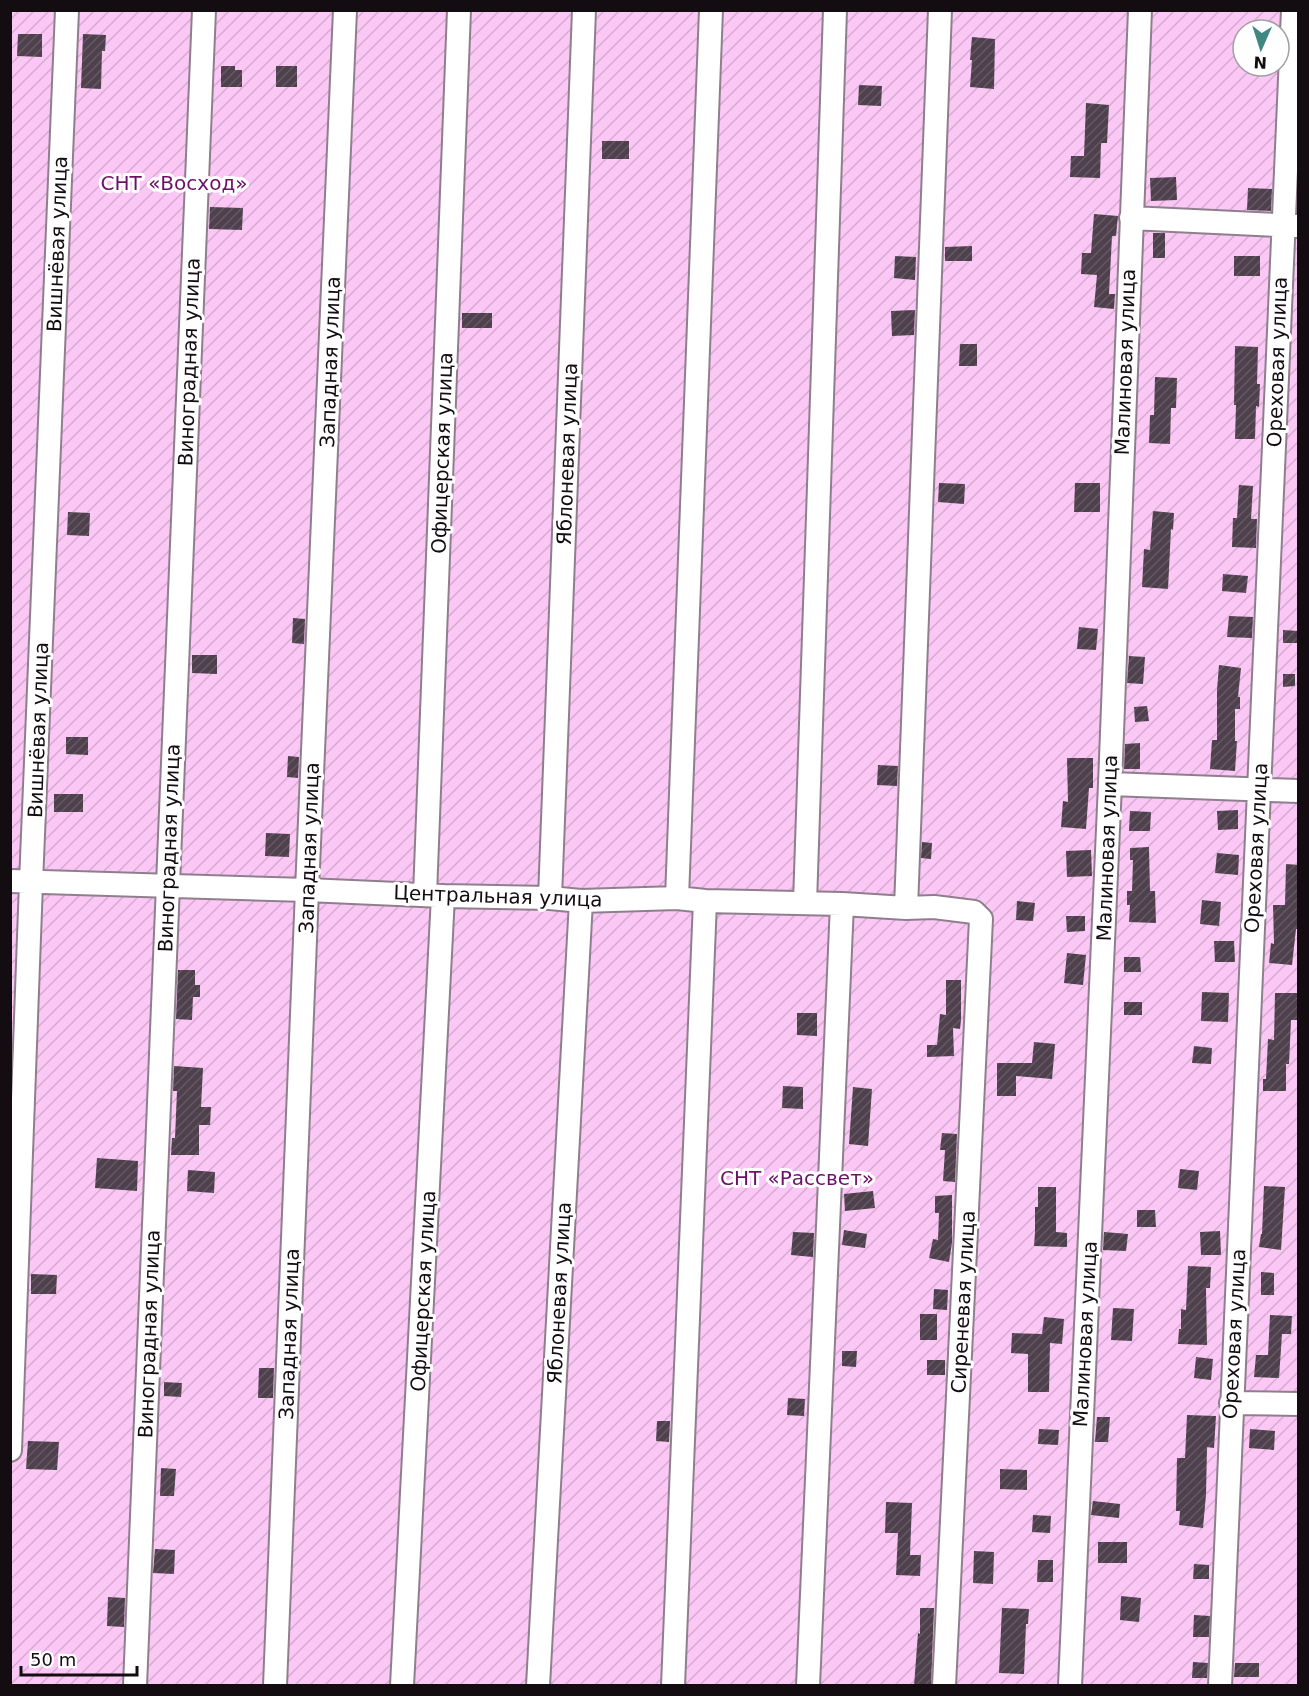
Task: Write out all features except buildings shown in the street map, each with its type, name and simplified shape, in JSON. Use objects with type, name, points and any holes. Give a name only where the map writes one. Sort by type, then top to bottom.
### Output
[{"type":"street","name":"Вишнёвая улица","points":[[10,1450],[21,882],[67,10]]},
{"type":"street","name":"Виноградная улица","points":[[135,1686],[204,10]]},
{"type":"street","name":"Западная улица","points":[[275,1686],[345,10]]},
{"type":"street","name":"Офицерская улица","points":[[402,1686],[434,895],[459,10]]},
{"type":"street","name":"Яблоневая улица","points":[[550,898],[584,10]]},
{"type":"street","points":[[677,898],[711,10]]},
{"type":"street","points":[[805,903],[835,10]]},
{"type":"street","points":[[906,908],[940,10]]},
{"type":"street","name":"Малиновая улица","points":[[1070,1686],[1110,784],[1140,10]]},
{"type":"street","name":"Ореховая улица","points":[[1220,1686],[1259,789],[1291,226],[1293,10]]},
{"type":"street","points":[[1131,218],[1291,226]]},
{"type":"street","points":[[1110,784],[1299,791]]},
{"type":"street","name":"Центральная улица","points":[[21,882],[550,898],[580,901],[677,898],[705,901],[934,907],[974,912],[981,919]]},
{"type":"street","name":"Яблоневая улица","points":[[538,1686],[580,901]]},
{"type":"street","points":[[673,1686],[705,901]]},
{"type":"street","points":[[808,1686],[842,904]]},
{"type":"street","name":"Сиреневая улица","points":[[944,1686],[981,919]]},
{"type":"street","points":[[1231,1403],[1299,1404]]},
{"type":"green space","name":"СНТ «Рассвет»","points":[[11,11],[1298,11],[1298,1685],[11,1686]]},
{"type":"park label","name":"СНТ «Восход»","points":[[174,183]]}]
